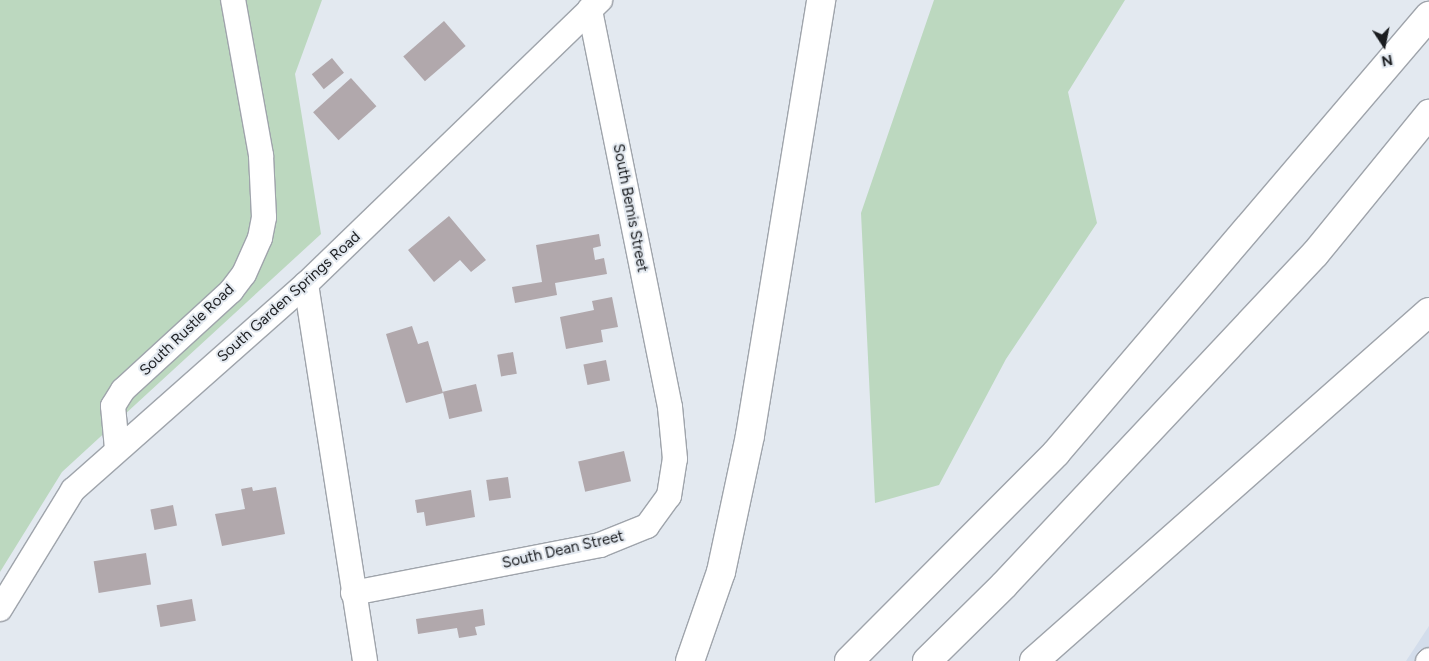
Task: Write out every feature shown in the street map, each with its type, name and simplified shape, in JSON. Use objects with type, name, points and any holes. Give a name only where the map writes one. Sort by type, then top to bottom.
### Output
[{"type":"highway","points":[[690,661],[720,572],[750,435],[821,0]]},
{"type":"highway","points":[[849,661],[1056,453],[1429,16]]},
{"type":"highway","points":[[927,661],[1011,578],[1315,254],[1429,114]]},
{"type":"highway","points":[[1034,661],[1429,312]]},
{"type":"street","name":"South Rustle Road","points":[[117,448],[113,406],[123,390],[231,290],[244,274],[260,238],[264,218],[261,155],[233,0]]},
{"type":"street","name":"South Garden Springs Road","points":[[0,609],[73,490],[117,448],[306,284],[595,4]]},
{"type":"street","name":"South Bemis Street","points":[[595,4],[670,407]]},
{"type":"street","points":[[306,284],[365,661]]},
{"type":"street","name":"South Dean Street","points":[[353,593],[600,545],[646,526],[669,496],[674,476],[670,407]]},
{"type":"shaded area","points":[[1429,626],[1429,661],[1406,661]]},
{"type":"green space","points":[[0,0],[322,0],[295,74],[321,234],[62,472],[0,572]]},
{"type":"green space","points":[[934,0],[1125,0],[1068,92],[1097,223],[1006,359],[939,485],[875,503],[861,213]]},
{"type":"building","points":[[444,21],[466,46],[425,81],[403,56]]},
{"type":"building","points":[[332,58],[344,73],[324,89],[312,74]]},
{"type":"building","points":[[351,78],[376,106],[339,140],[313,112]]},
{"type":"building","points":[[449,216],[486,260],[471,272],[460,260],[434,282],[408,250]]},
{"type":"building","points":[[599,234],[601,246],[593,248],[595,260],[604,258],[607,274],[555,283],[557,295],[515,303],[512,287],[542,282],[536,245]]},
{"type":"building","points":[[612,297],[618,327],[601,330],[603,342],[566,349],[560,317],[594,310],[592,301]]},
{"type":"building","points":[[412,326],[418,344],[428,341],[443,393],[406,403],[386,334]]},
{"type":"building","points":[[513,352],[517,374],[501,376],[497,355]]},
{"type":"building","points":[[606,360],[610,381],[587,385],[583,364]]},
{"type":"building","points":[[476,384],[482,411],[449,419],[443,392]]},
{"type":"building","points":[[624,451],[631,481],[585,492],[578,462]]},
{"type":"building","points":[[508,477],[511,498],[489,501],[486,480]]},
{"type":"building","points":[[252,487],[253,491],[276,487],[285,534],[222,546],[215,514],[245,509],[241,489]]},
{"type":"building","points":[[471,490],[475,517],[426,526],[424,512],[417,513],[415,500]]},
{"type":"building","points":[[173,505],[177,526],[154,530],[150,509]]},
{"type":"building","points":[[146,553],[151,585],[99,593],[94,561]]},
{"type":"building","points":[[192,599],[196,621],[160,627],[157,605]]},
{"type":"building","points":[[483,609],[485,625],[475,627],[477,635],[459,638],[457,628],[418,634],[416,619]]}]
